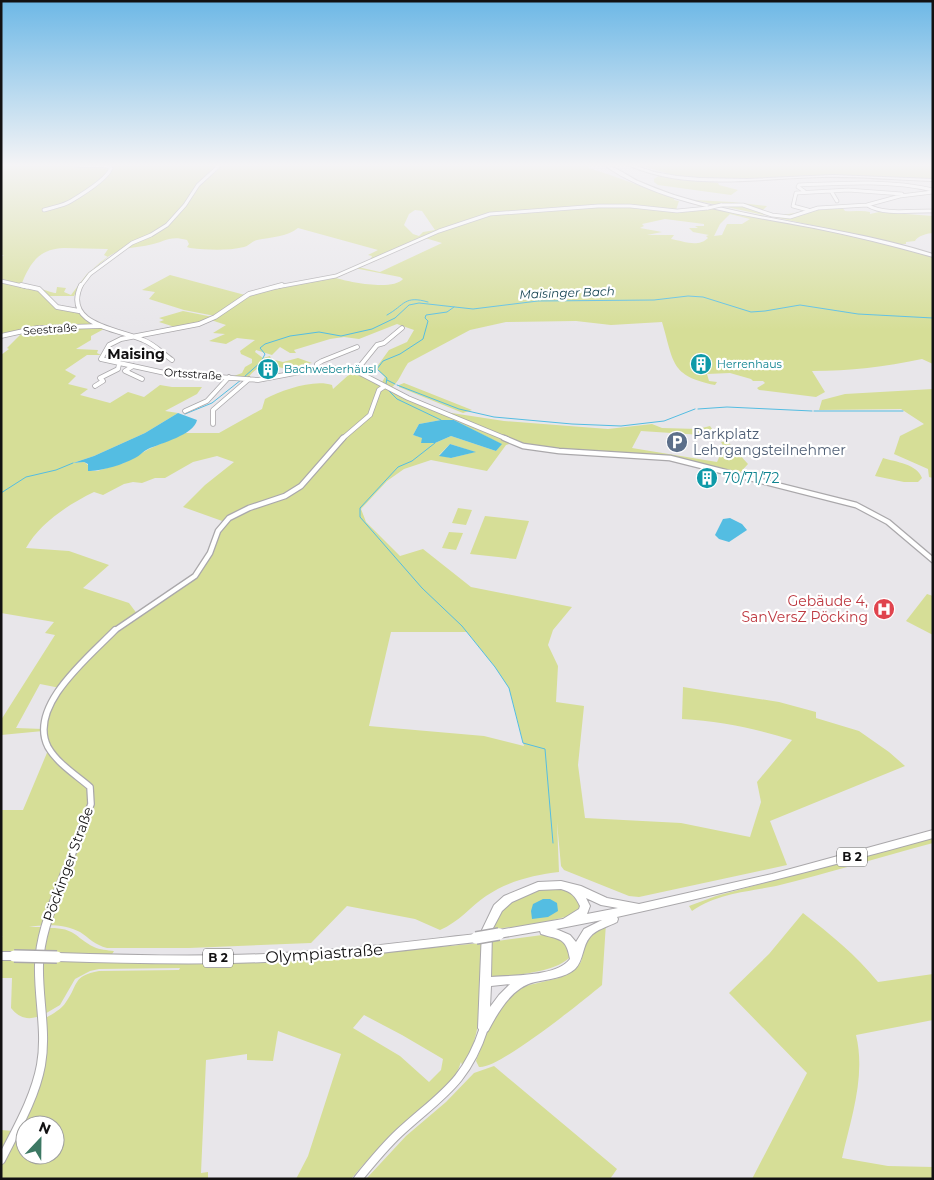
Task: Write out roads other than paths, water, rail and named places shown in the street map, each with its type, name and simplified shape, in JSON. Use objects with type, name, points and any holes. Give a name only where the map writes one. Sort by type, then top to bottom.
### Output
[{"type":"main road","points":[[783,220],[883,241],[933,256]]},
{"type":"main road","name":"B 2","points":[[645,909],[842,860],[933,834]]},
{"type":"main road","points":[[484,1028],[487,930],[498,908],[508,899],[527,890],[550,885],[567,886],[605,902],[645,909]]},
{"type":"main road","points":[[560,925],[583,912],[585,906],[580,896],[567,886]]},
{"type":"main road","name":"Olympiastraße","points":[[1,956],[127,959],[265,958],[379,949],[476,938],[645,909]]},
{"type":"main road","points":[[485,982],[538,976],[562,971],[573,964],[582,939],[587,932],[601,923],[611,921],[618,914]]},
{"type":"main road","points":[[530,930],[553,931],[562,935],[574,947],[575,959]]},
{"type":"main road","points":[[484,1028],[496,1004],[510,990],[538,976]]},
{"type":"street","points":[[171,220],[151,235],[132,242],[90,274],[80,286],[76,297],[76,306],[79,311],[100,326],[150,343],[172,360]]},
{"type":"street","points":[[142,379],[101,357],[109,345],[132,336],[156,334],[199,324],[215,317],[249,294],[283,285],[334,277],[439,231],[471,220]]},
{"type":"street","points":[[1,281],[39,289],[45,292],[57,307],[79,311]]},
{"type":"street","name":"Seestraße","points":[[1,336],[29,329],[100,326]]},
{"type":"street","points":[[356,372],[377,345],[384,343],[402,328]]},
{"type":"street","points":[[316,369],[317,364],[322,361],[358,347]]},
{"type":"street","points":[[125,371],[134,365]]},
{"type":"street","name":"Ortsstraße","points":[[118,366],[134,365],[165,373],[247,379],[269,379],[316,369],[331,368],[356,372],[408,398],[459,418],[512,443],[536,450],[670,458],[856,505],[883,518],[898,528],[933,560]]},
{"type":"street","points":[[95,386],[103,381],[100,378],[118,366]]},
{"type":"street","points":[[185,411],[207,401],[230,377]]},
{"type":"street","points":[[213,424],[213,410],[247,379]]},
{"type":"street","name":"Pöckinger Straße","points":[[1,1160],[30,1100],[41,1065],[43,1038],[39,975],[40,950],[45,926],[91,804],[90,787],[62,763],[49,748],[45,738],[43,730],[45,720],[54,696],[118,628],[195,576],[210,553],[218,531],[229,518],[249,508],[285,496],[301,486],[346,434],[370,415],[379,390],[385,386]]},
{"type":"street","points":[[358,1179],[400,1132],[448,1090],[467,1070],[479,1048],[484,1028]]},
{"type":"water","points":[[178,413],[197,420],[195,425],[184,434],[148,449],[130,461],[90,471],[88,471],[88,464],[84,462],[73,463],[94,456],[145,433]]},
{"type":"water","points":[[454,420],[502,444],[496,451],[451,436],[435,443],[421,443],[422,438],[413,435],[419,424]]},
{"type":"water","points":[[450,444],[476,452],[451,458],[439,456]]},
{"type":"water","points":[[730,518],[742,524],[747,530],[729,542],[719,539],[715,535],[723,519]]},
{"type":"water","points":[[543,899],[550,899],[557,903],[558,911],[548,917],[532,919],[531,911],[533,904]]},
{"type":"waterway","name":"Maisinger Bach","points":[[244,377],[261,362],[265,354],[260,348],[265,344],[290,336],[319,332],[341,336],[372,329],[395,318],[409,305],[419,303],[473,309],[538,301],[654,300],[688,296],[703,297],[751,312],[800,305],[858,314],[933,318]]},
{"type":"waterway","points":[[387,315],[409,300],[428,302]]},
{"type":"waterway","points":[[386,384],[387,378],[377,369],[383,361],[400,354],[423,339],[428,321],[425,318],[426,315],[447,312],[454,307]]},
{"type":"waterway","name":"Maisinger Bach","points":[[185,414],[212,403],[241,380]]},
{"type":"waterway","points":[[387,380],[395,384]]},
{"type":"waterway","points":[[397,385],[459,409],[494,417],[572,424],[621,426],[664,421],[695,409]]},
{"type":"waterway","points":[[387,389],[397,399],[441,420]]},
{"type":"waterway","points":[[698,409],[727,407],[812,411]]},
{"type":"waterway","points":[[814,411],[903,411]]},
{"type":"waterway","points":[[435,443],[412,461],[398,467],[360,508],[360,517],[422,588],[462,626],[495,667],[509,688],[523,743],[545,749],[553,843]]},
{"type":"waterway","name":"Maisinger Bach","points":[[1,493],[26,477],[56,470],[73,463]]},
{"type":"place","name":"Herrenhaus","points":[[701,364]]},
{"type":"place","name":"Bachweberhäusl","points":[[268,369]]},
{"type":"place","name":"Parkplatz Lehrgangsteilnehmer","points":[[677,442]]},
{"type":"place","name":"70/71/72","points":[[707,478]]},
{"type":"place","name":"Gebäude 4, SanVersZ Pöcking","points":[[884,609]]},
{"type":"district","name":"Maising","points":[[136,354]]}]
